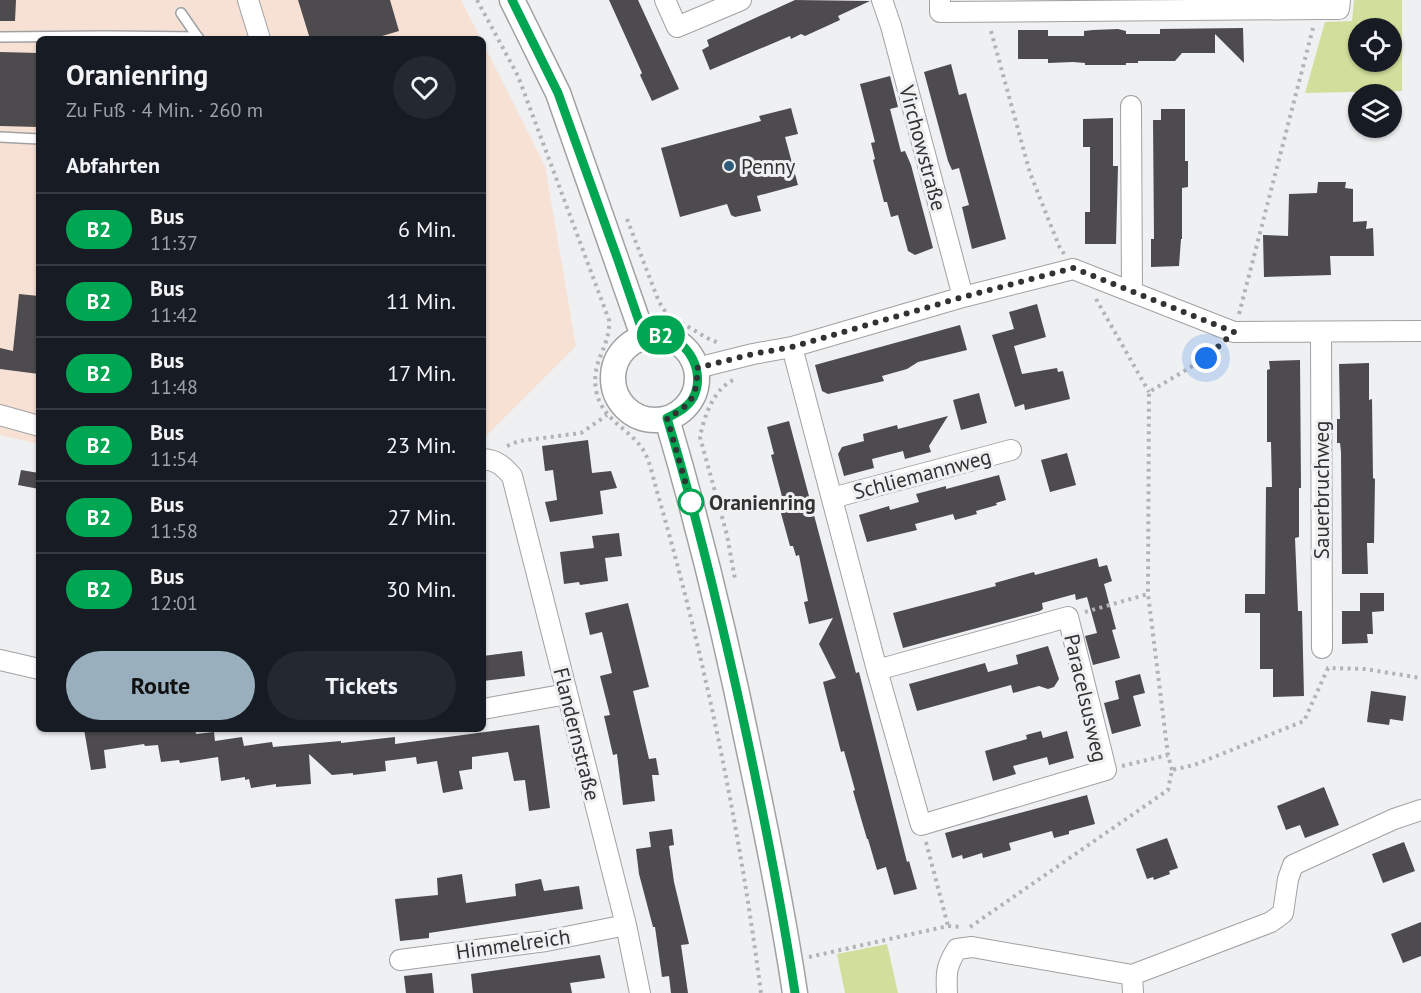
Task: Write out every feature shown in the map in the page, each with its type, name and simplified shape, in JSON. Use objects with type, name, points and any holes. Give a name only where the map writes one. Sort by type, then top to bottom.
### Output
[{"type":"street","points":[[248,0],[259,36]]},
{"type":"street","points":[[512,0],[558,93],[644,336]]},
{"type":"street","points":[[665,0],[677,27],[741,0]]},
{"type":"street","name":"Virchowstraße","points":[[882,0],[891,26],[963,297]]},
{"type":"street","points":[[940,6],[990,11],[1318,9],[1340,4]]},
{"type":"street","points":[[1131,106],[1132,292]]},
{"type":"street","points":[[697,368],[792,347],[963,297],[1073,268],[1234,332],[1421,331]]},
{"type":"street","name":"Sauerbruchweg","points":[[1321,332],[1322,648]]},
{"type":"street","points":[[662,335],[677,341],[689,352],[697,368],[698,383],[693,398],[682,411],[667,418],[652,420],[637,416],[624,407],[616,394],[613,380],[615,365],[621,352],[632,342],[644,336],[662,335]]},
{"type":"street","points":[[792,347],[877,670],[921,825]]},
{"type":"street","points":[[0,415],[36,425]]},
{"type":"street","points":[[667,418],[695,514],[738,696],[784,921],[795,993]]},
{"type":"street","name":"Schliemannweg","points":[[832,498],[1011,450]]},
{"type":"street","name":"Flandernstraße","points":[[488,459],[503,466],[512,476],[626,925],[640,993]]},
{"type":"street","name":"Paracelsusweg","points":[[877,670],[1068,617],[1106,770],[921,825]]},
{"type":"street","points":[[0,660],[36,668]]},
{"type":"street","points":[[486,708],[567,694]]},
{"type":"street","points":[[947,993],[946,972],[951,959],[957,949],[972,947],[1133,984],[1271,922],[1283,913],[1288,879],[1293,865],[1394,819],[1421,810]]},
{"type":"street","name":"Himmelreich","points":[[400,960],[546,941],[626,925]]},
{"type":"lane","points":[[182,13],[198,36]]},
{"type":"lane","points":[[0,37],[36,37]]},
{"type":"lane","points":[[0,137],[36,139]]},
{"type":"path","points":[[477,0],[518,76],[609,320],[610,330],[596,363],[595,377],[599,402],[607,415],[645,453],[656,486],[690,614],[723,759],[761,993]]},
{"type":"path","points":[[1149,392],[1206,358],[1234,332],[1318,9]]},
{"type":"path","points":[[808,957],[948,926],[969,928],[1168,790],[1172,770],[1168,755],[1148,594],[1149,392],[1098,302],[1059,246],[1030,173],[989,24],[990,11]]},
{"type":"path","points":[[627,218],[659,302],[667,314],[707,338],[720,343]]},
{"type":"path","points":[[700,437],[702,425],[722,387],[736,379]]},
{"type":"path","points":[[488,459],[505,447],[519,441],[581,433],[607,415]]},
{"type":"path","points":[[1068,617],[1148,594]]},
{"type":"path","points":[[1172,770],[1194,765],[1304,721],[1328,668],[1365,669],[1421,678]]},
{"type":"path","points":[[1106,770],[1168,755]]},
{"type":"path","points":[[921,825],[948,926]]},
{"type":"shaded area","points":[[0,0],[461,0],[479,36],[36,36],[36,443],[0,435]]},
{"type":"shaded area","points":[[486,49],[545,166],[576,346],[486,436]]},
{"type":"green space","points":[[1354,0],[1402,0],[1402,18],[1352,18]]},
{"type":"green space","points":[[1348,21],[1348,72],[1402,72],[1402,84],[1348,84],[1348,92],[1305,93],[1325,22]]},
{"type":"green space","points":[[887,944],[898,993],[845,993],[837,954]]},
{"type":"building","points":[[0,0],[16,0],[15,21],[0,21]]},
{"type":"building","points":[[298,0],[390,0],[399,31],[382,36],[309,36]]},
{"type":"building","points":[[609,0],[638,0],[679,89],[652,101]]},
{"type":"building","points":[[795,0],[870,1],[838,16],[840,20],[805,36],[801,34],[791,39],[790,36],[710,70],[702,50],[709,46],[707,40]]},
{"type":"building","points":[[1243,28],[1244,63],[1215,34],[1215,53],[1182,53],[1175,61],[1138,61],[1138,63],[1126,63],[1126,65],[1085,65],[1085,63],[1073,62],[1048,63],[1048,59],[1018,59],[1018,30],[1048,30],[1048,36],[1084,36],[1084,31],[1093,30],[1118,29],[1126,31],[1126,34],[1160,34],[1160,29]]},
{"type":"building","points":[[0,52],[36,53],[36,127],[0,126]]},
{"type":"building","points":[[951,64],[959,95],[966,93],[1006,239],[972,249],[962,207],[969,205],[959,168],[952,170],[948,161],[924,72]]},
{"type":"building","points":[[890,76],[898,107],[890,109],[901,152],[905,151],[911,165],[933,248],[915,255],[908,251],[898,215],[891,217],[887,202],[884,202],[873,160],[875,159],[871,143],[875,142],[860,84]]},
{"type":"building","name":"Penny","points":[[791,108],[798,134],[785,137],[798,185],[757,196],[761,211],[735,217],[731,215],[727,204],[680,217],[661,148],[761,121],[759,116]]},
{"type":"building","points":[[1161,109],[1185,109],[1185,161],[1188,161],[1188,187],[1182,188],[1182,239],[1179,266],[1151,267],[1151,239],[1154,239],[1153,120],[1161,120]]},
{"type":"building","points":[[1113,118],[1113,166],[1118,166],[1116,244],[1085,244],[1085,212],[1090,212],[1090,147],[1083,147],[1083,119]]},
{"type":"building","points":[[1318,182],[1346,182],[1345,188],[1353,189],[1353,222],[1367,221],[1366,229],[1373,228],[1374,256],[1330,256],[1331,275],[1264,277],[1263,235],[1288,236],[1289,194],[1317,193]]},
{"type":"building","points":[[19,294],[36,296],[36,374],[0,369],[0,348],[13,351]]},
{"type":"building","points":[[1037,304],[1046,337],[1014,346],[1022,374],[1057,368],[1058,372],[1063,371],[1070,399],[1025,410],[1024,404],[1015,407],[992,335],[1014,329],[1009,312]]},
{"type":"building","points":[[960,325],[967,350],[918,362],[907,369],[882,376],[884,381],[828,394],[822,391],[815,365]]},
{"type":"building","points":[[1300,360],[1301,488],[1299,488],[1299,537],[1295,538],[1298,611],[1302,611],[1304,696],[1273,697],[1273,669],[1260,669],[1260,613],[1245,613],[1245,594],[1265,594],[1266,487],[1272,487],[1271,442],[1267,442],[1269,361]]},
{"type":"building","points":[[1369,363],[1373,478],[1375,479],[1374,543],[1367,543],[1368,574],[1342,574],[1341,452],[1340,443],[1337,443],[1337,419],[1340,419],[1339,364]]},
{"type":"building","points":[[979,393],[987,423],[961,430],[953,400]]},
{"type":"building","points":[[948,416],[929,446],[931,452],[905,459],[903,451],[872,459],[874,468],[844,476],[838,454],[842,447],[864,441],[863,434],[897,425],[898,429]]},
{"type":"building","points":[[789,421],[856,673],[859,672],[907,862],[909,861],[917,889],[894,895],[886,867],[877,870],[853,791],[855,790],[844,751],[841,752],[823,682],[836,678],[819,644],[833,618],[809,624],[804,602],[808,601],[799,555],[796,556],[793,546],[790,546],[779,506],[784,504],[771,455],[774,454],[767,427]]},
{"type":"building","points":[[588,440],[592,473],[611,471],[617,488],[600,491],[603,514],[550,522],[545,502],[557,500],[553,470],[545,471],[542,446]]},
{"type":"building","points":[[1067,453],[1076,485],[1050,492],[1041,460]]},
{"type":"building","points":[[21,470],[36,472],[36,488],[18,485]]},
{"type":"building","points":[[999,475],[1006,500],[996,503],[997,505],[955,520],[953,514],[915,524],[917,530],[867,542],[859,515],[889,506],[890,510],[919,502],[916,494],[946,486],[946,489]]},
{"type":"building","points":[[619,533],[622,556],[605,558],[608,581],[580,585],[579,582],[564,584],[560,552],[594,548],[592,536]]},
{"type":"building","points":[[1097,558],[1099,567],[1107,565],[1112,581],[1104,584],[1116,629],[1112,630],[1120,658],[1093,665],[1085,636],[1097,633],[1087,597],[1076,600],[1075,594],[1042,603],[1043,609],[1040,611],[903,648],[893,613],[996,586],[995,583],[1034,572],[1035,575]]},
{"type":"building","points":[[1360,593],[1384,593],[1384,611],[1372,612],[1373,634],[1367,634],[1368,643],[1342,644],[1342,611],[1360,611]]},
{"type":"building","points":[[628,603],[649,687],[633,691],[649,759],[656,758],[659,775],[652,775],[655,801],[623,805],[617,754],[613,755],[604,716],[610,715],[600,676],[612,673],[602,632],[590,635],[585,613]]},
{"type":"building","points":[[1048,646],[1059,679],[1054,687],[1048,689],[1039,686],[1013,693],[1011,685],[917,711],[909,684],[985,663],[988,672],[1018,664],[1016,655]]},
{"type":"building","points":[[522,651],[525,676],[486,681],[486,656]]},
{"type":"building","points":[[1140,674],[1145,693],[1133,696],[1141,726],[1112,734],[1104,703],[1119,699],[1115,681]]},
{"type":"building","points":[[1371,691],[1406,696],[1403,721],[1390,719],[1389,725],[1367,722]]},
{"type":"building","points":[[539,725],[550,808],[529,811],[525,780],[514,781],[508,752],[472,757],[472,769],[459,771],[463,789],[443,793],[437,761],[417,764],[416,757],[385,761],[386,771],[332,775],[309,754],[311,784],[276,787],[276,784],[251,788],[249,779],[245,780],[245,777],[221,781],[218,757],[180,763],[179,760],[161,762],[158,745],[145,746],[144,744],[104,750],[106,768],[91,770],[85,732],[196,732],[196,734],[214,732],[215,741],[242,737],[244,746],[272,742],[273,747],[395,737],[395,744]]},
{"type":"building","points":[[1041,731],[1043,738],[1067,731],[1074,758],[1049,765],[1047,757],[1013,766],[1016,774],[993,781],[985,751],[1027,739],[1026,735]]},
{"type":"building","points":[[1324,787],[1339,825],[1305,838],[1300,825],[1286,830],[1277,806]]},
{"type":"building","points":[[1087,795],[1095,824],[1054,838],[1052,831],[1009,843],[1011,850],[983,858],[982,853],[963,859],[962,855],[952,858],[945,833]]},
{"type":"building","points":[[672,829],[674,845],[669,846],[674,882],[689,944],[681,945],[688,993],[671,993],[669,976],[662,977],[655,927],[653,927],[639,874],[636,849],[651,847],[649,832]]},
{"type":"building","points":[[1167,838],[1178,868],[1154,880],[1153,877],[1147,879],[1136,849]]},
{"type":"building","points":[[1404,842],[1415,871],[1383,883],[1372,854]]},
{"type":"building","points":[[462,874],[466,903],[516,896],[515,884],[541,879],[544,891],[579,886],[583,909],[429,933],[429,938],[400,941],[395,899],[438,895],[437,878]]},
{"type":"building","points":[[1421,922],[1421,956],[1403,963],[1391,934]]},
{"type":"building","points":[[600,955],[605,978],[570,983],[572,993],[473,993],[471,974]]},
{"type":"building","points":[[432,973],[434,993],[406,993],[404,976]]},
{"type":"bus line","name":"B2","points":[[512,0],[558,93],[644,336],[662,335],[677,341],[689,352],[697,368],[698,383],[693,398],[682,411],[667,418],[695,514],[738,696],[784,921],[795,993]]},
{"type":"place","name":"Penny","points":[[729,166]]},
{"type":"place","name":"Oranienring","points":[[691,502]]},
{"type":"route","points":[[691,502],[667,418],[682,411],[693,398],[698,383],[697,368],[792,347],[963,297],[1073,268],[1234,332],[1206,358]]}]
